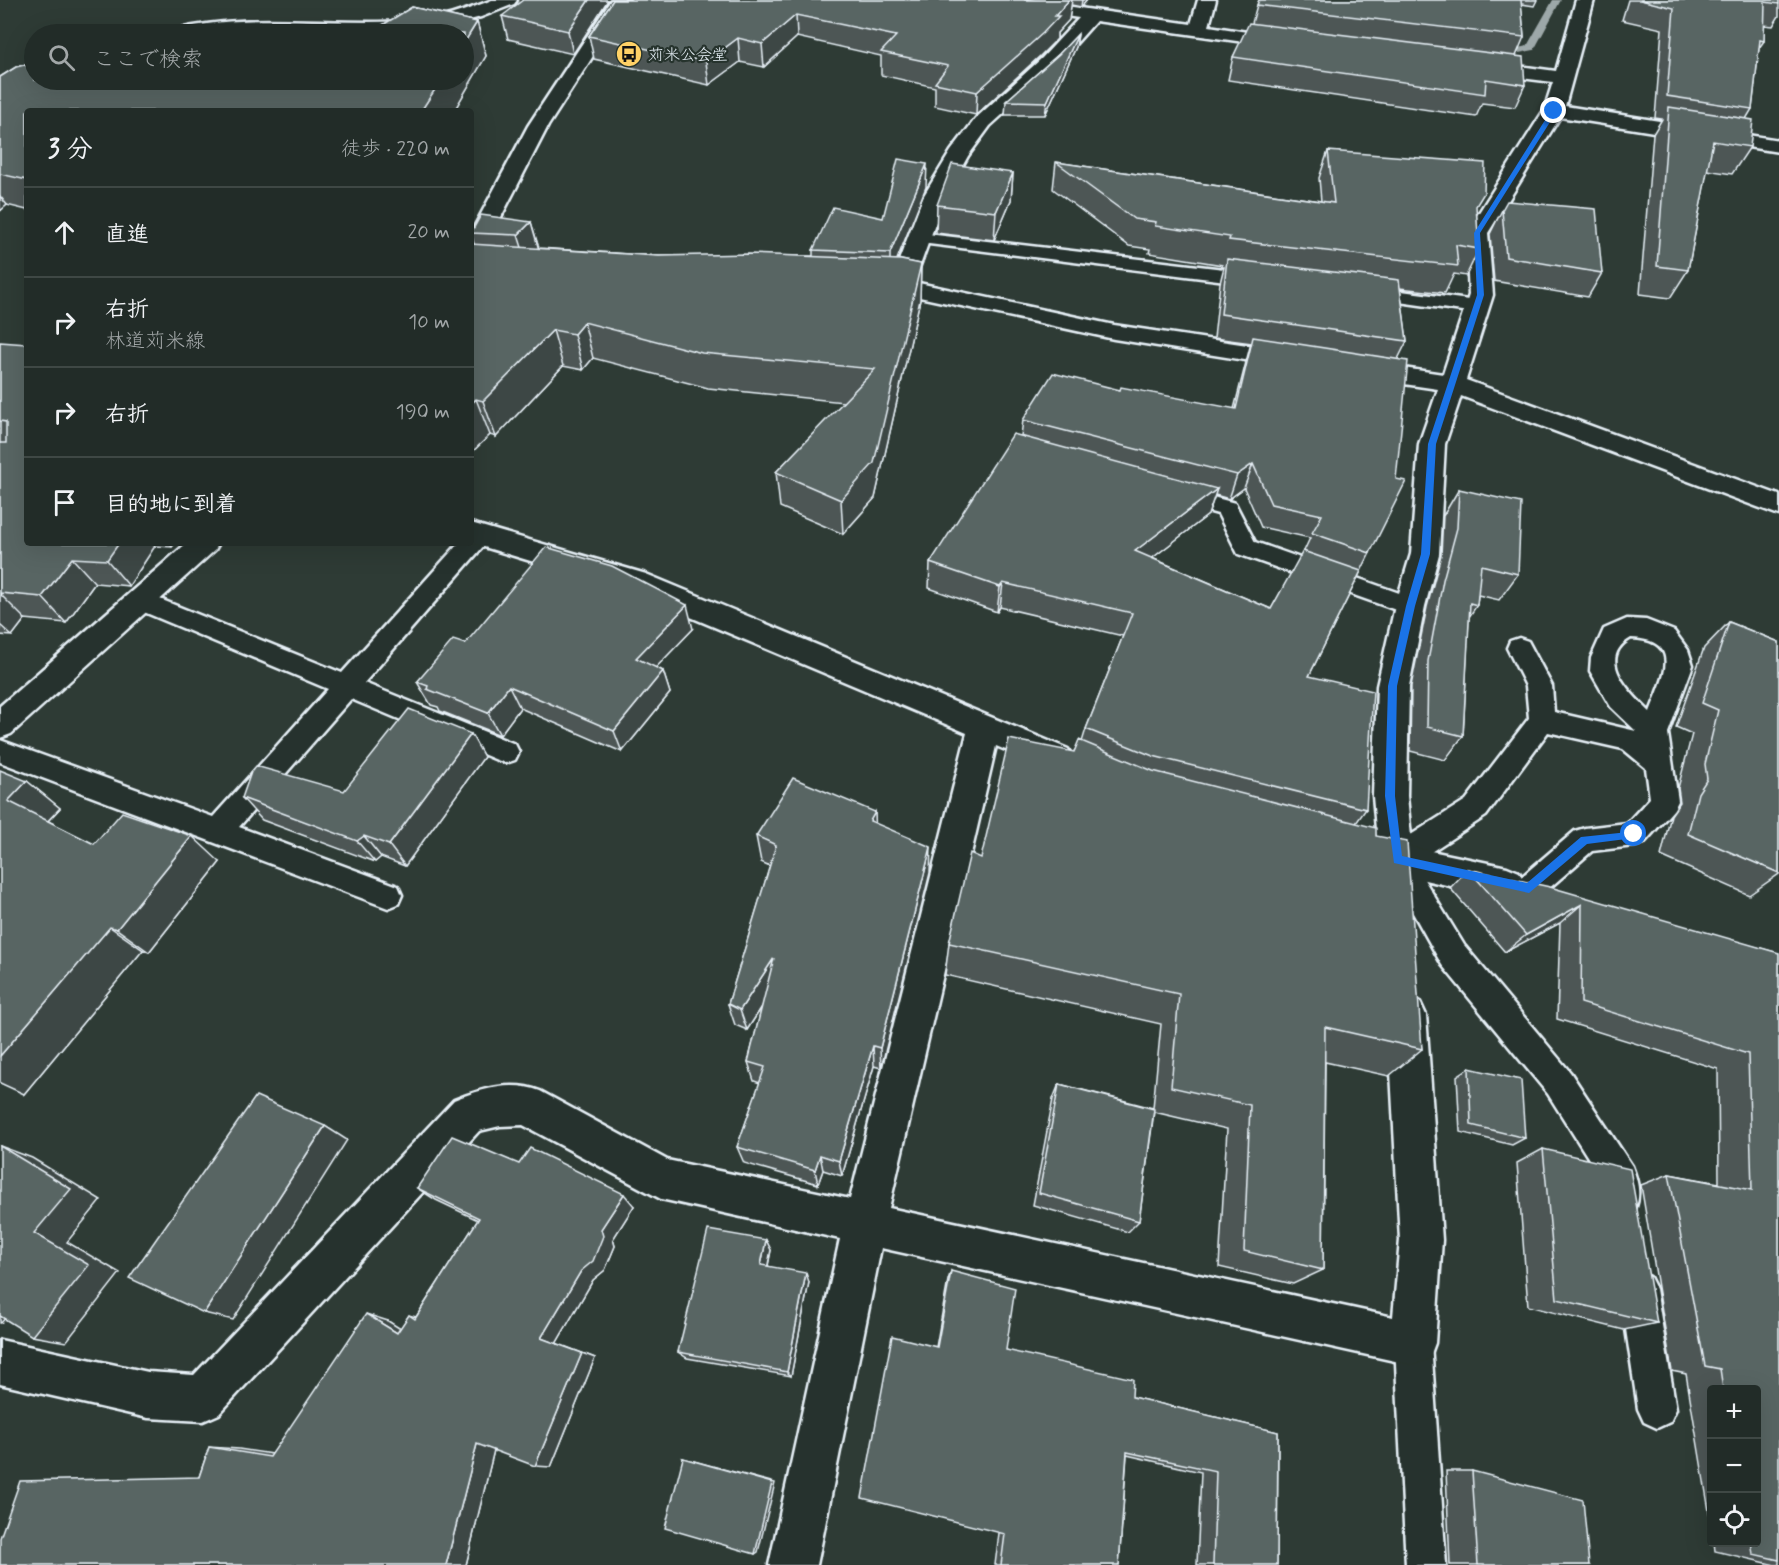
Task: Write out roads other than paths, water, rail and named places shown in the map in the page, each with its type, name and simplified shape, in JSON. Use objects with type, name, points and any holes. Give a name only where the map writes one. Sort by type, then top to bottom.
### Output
[{"type":"street","points":[[429,24],[475,13],[508,0]]},
{"type":"street","points":[[475,265],[538,126],[620,0]]},
{"type":"street","points":[[988,0],[1198,32],[1304,45]]},
{"type":"street","points":[[1198,32],[1207,0]]},
{"type":"street","points":[[0,1362],[148,1395],[203,1398],[468,1114],[500,1106],[526,1106],[661,1179],[1413,1343],[1421,1240],[1404,960],[1390,796],[1393,686],[1410,606],[1425,554],[1432,444],[1481,295],[1477,233],[1554,111],[1585,0]]},
{"type":"street","points":[[901,286],[934,197],[958,154],[983,122],[1049,62],[1091,16]]},
{"type":"street","points":[[1468,65],[1562,77]]},
{"type":"street","points":[[1554,111],[1779,146]]},
{"type":"street","points":[[854,284],[901,286],[1114,332],[1311,362]]},
{"type":"street","points":[[1346,368],[1451,383],[1779,505]]},
{"type":"street","points":[[475,534],[636,582],[1086,770]]},
{"type":"street","points":[[0,725],[202,546]]},
{"type":"street","points":[[793,1565],[865,1222],[984,727]]},
{"type":"street","points":[[1352,848],[1397,860],[1571,897]]},
{"type":"lane","points":[[919,238],[1275,282]]},
{"type":"lane","points":[[1345,290],[1476,308]]},
{"type":"lane","points":[[1159,491],[1227,509],[1246,548],[1410,606]]},
{"type":"lane","points":[[218,831],[347,685],[465,546]]},
{"type":"lane","points":[[141,601],[506,752]]},
{"type":"lane","points":[[1520,648],[1539,686],[1542,720],[1476,808],[1397,860],[1453,955],[1560,1083],[1620,1178],[1628,1224]]},
{"type":"lane","points":[[1542,720],[1630,740],[1660,764]]},
{"type":"lane","points":[[1529,888],[1585,840],[1634,834],[1664,801],[1655,733]]},
{"type":"lane","points":[[0,751],[388,895]]},
{"type":"lane","points":[[1633,1259],[1657,1409]]},
{"type":"lane","points":[[1413,1343],[1426,1565]]},
{"type":"waterway","points":[[1496,56],[1531,48],[1557,0]]},
{"type":"place","name":"苅米公会堂","points":[[629,54]]}]
